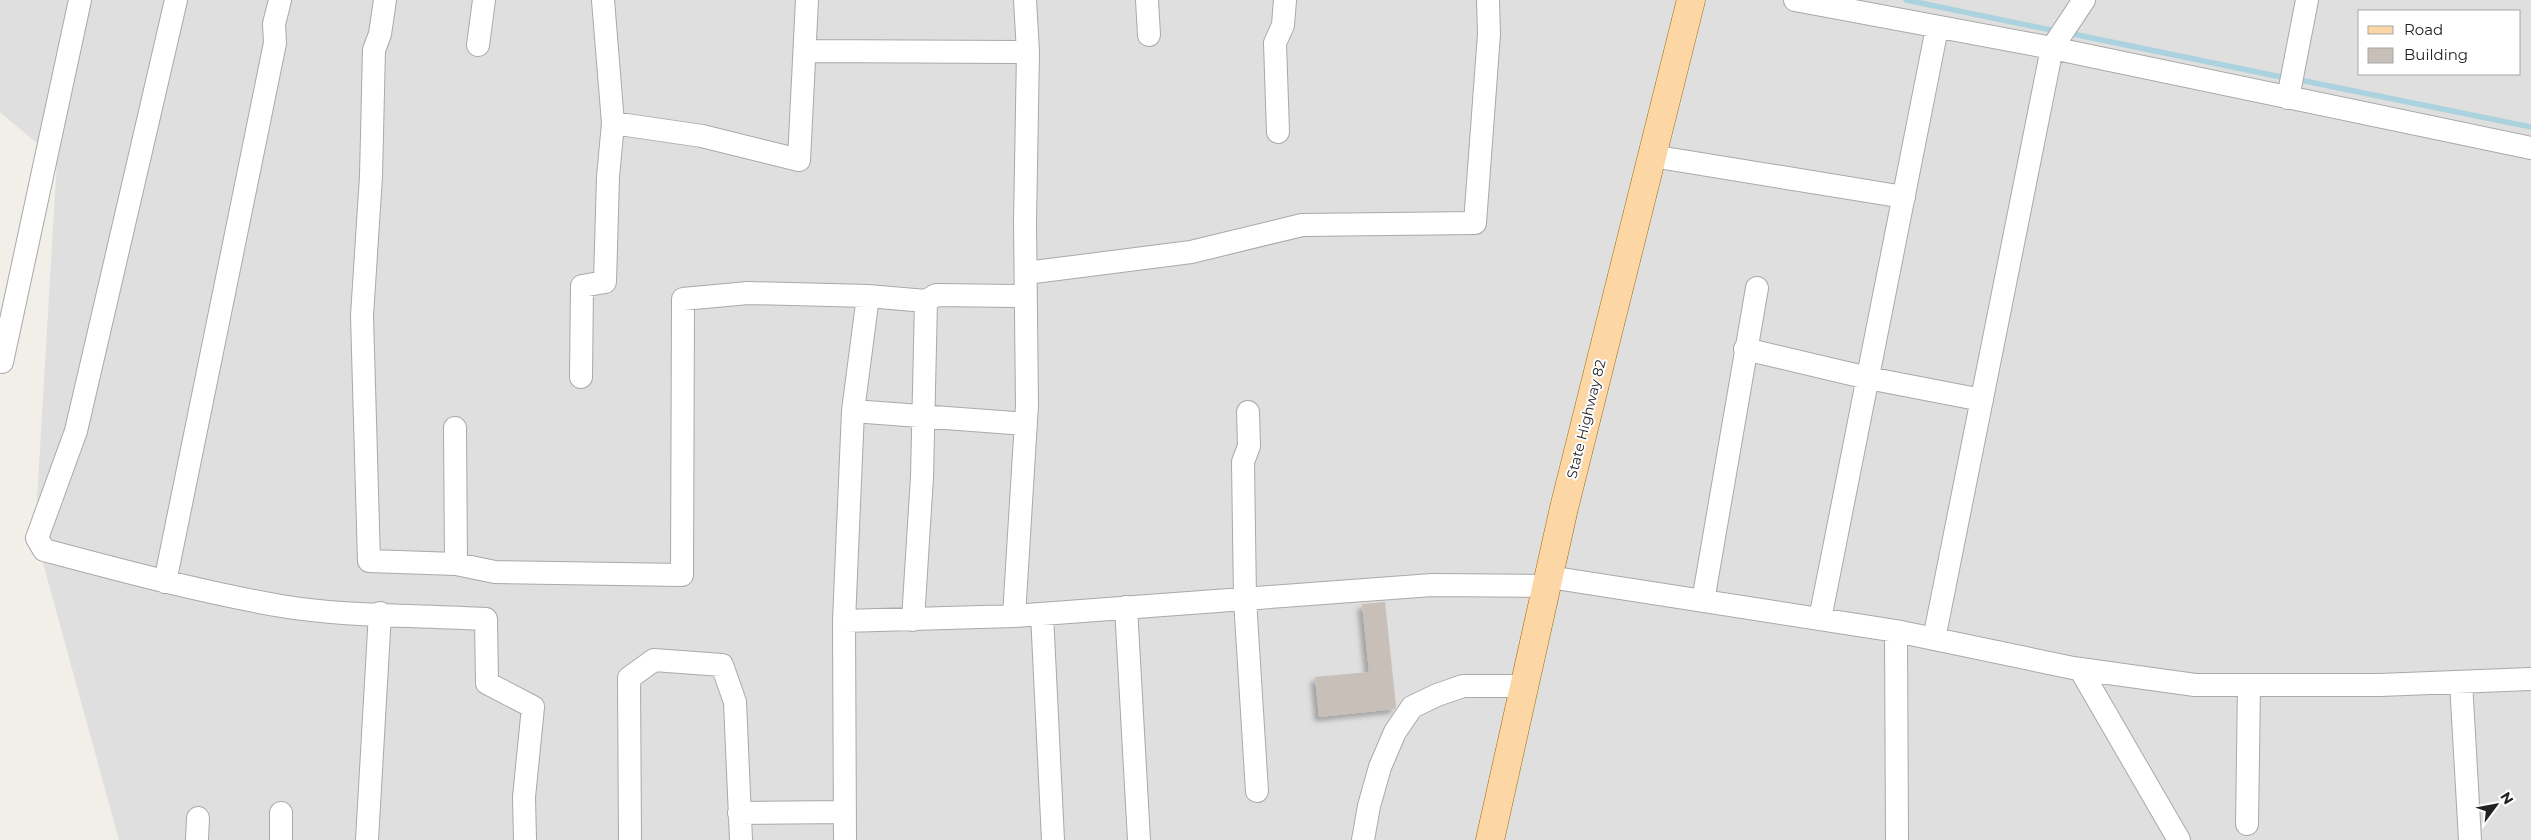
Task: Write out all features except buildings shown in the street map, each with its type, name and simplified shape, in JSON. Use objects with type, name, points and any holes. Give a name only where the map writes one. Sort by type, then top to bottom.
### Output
[{"type":"main road","name":"State Highway 82","points":[[1490,840],[1548,581],[1691,0]]},
{"type":"street","points":[[2,362],[80,0]]},
{"type":"street","points":[[176,0],[76,431],[37,538],[44,550],[165,582],[282,606],[358,614],[380,613],[486,619],[487,683],[533,708],[524,798],[525,840]]},
{"type":"street","points":[[165,582],[276,43],[274,24],[280,0]]},
{"type":"street","points":[[385,0],[380,34],[374,50],[371,176],[362,316],[369,561],[456,564],[495,572],[682,575],[683,299],[748,293],[868,296],[926,301],[936,295],[1026,296]]},
{"type":"street","points":[[478,45],[484,0]]},
{"type":"street","points":[[581,377],[582,286],[605,282],[608,177],[613,123],[603,0]]},
{"type":"street","points":[[613,123],[702,136],[800,160],[807,0]]},
{"type":"street","points":[[1014,616],[1026,424],[1028,52],[1025,0]]},
{"type":"street","points":[[1147,0],[1149,35]]},
{"type":"street","points":[[1278,132],[1275,43],[1283,26],[1285,0]]},
{"type":"street","points":[[1026,273],[1191,252],[1302,225],[1475,223],[1489,34],[1488,0]]},
{"type":"street","points":[[1795,0],[1892,8],[1937,28],[2059,37],[2291,85],[2531,148]]},
{"type":"street","points":[[1934,639],[1982,400],[2059,37],[2084,0]]},
{"type":"street","points":[[2291,85],[2307,0]]},
{"type":"street","points":[[1820,619],[1937,28]]},
{"type":"street","points":[[805,52],[1028,52]]},
{"type":"street","points":[[1652,156],[1904,198]]},
{"type":"street","points":[[1703,601],[1745,348],[1757,288]]},
{"type":"street","points":[[845,840],[844,621],[853,411],[868,296]]},
{"type":"street","points":[[913,620],[924,416],[926,301]]},
{"type":"street","points":[[1745,348],[1868,378],[1982,400]]},
{"type":"street","points":[[853,411],[1026,424]]},
{"type":"street","points":[[1248,412],[1249,446],[1243,462],[1245,600],[1257,791]]},
{"type":"street","points":[[455,428],[456,564]]},
{"type":"street","points":[[844,621],[1014,616],[1432,585],[1548,581],[1703,601],[1820,619],[1934,639],[2080,669],[2195,685],[2380,685],[2531,679]]},
{"type":"street","points":[[1126,608],[1139,840]]},
{"type":"street","points":[[368,840],[380,613]]},
{"type":"street","points":[[1042,614],[1054,840]]},
{"type":"street","points":[[1896,632],[1897,840]]},
{"type":"street","points":[[630,840],[629,678],[654,660],[722,665],[736,702],[741,840]]},
{"type":"street","points":[[2080,669],[2179,840]]},
{"type":"street","points":[[2460,682],[2470,840]]},
{"type":"street","points":[[2247,824],[2249,685]]},
{"type":"street","points":[[1363,840],[1369,806],[1380,767],[1394,732],[1412,707],[1462,686],[1525,686]]},
{"type":"street","points":[[739,813],[844,812]]},
{"type":"street","points":[[281,813],[281,840]]},
{"type":"shaded area","points":[[0,0],[2531,0],[2531,840],[119,840],[35,534],[57,160],[0,112]]},
{"type":"waterway","points":[[1906,0],[2056,31]]},
{"type":"waterway","points":[[2068,33],[2286,78]]},
{"type":"waterway","points":[[2295,79],[2531,127]]}]
